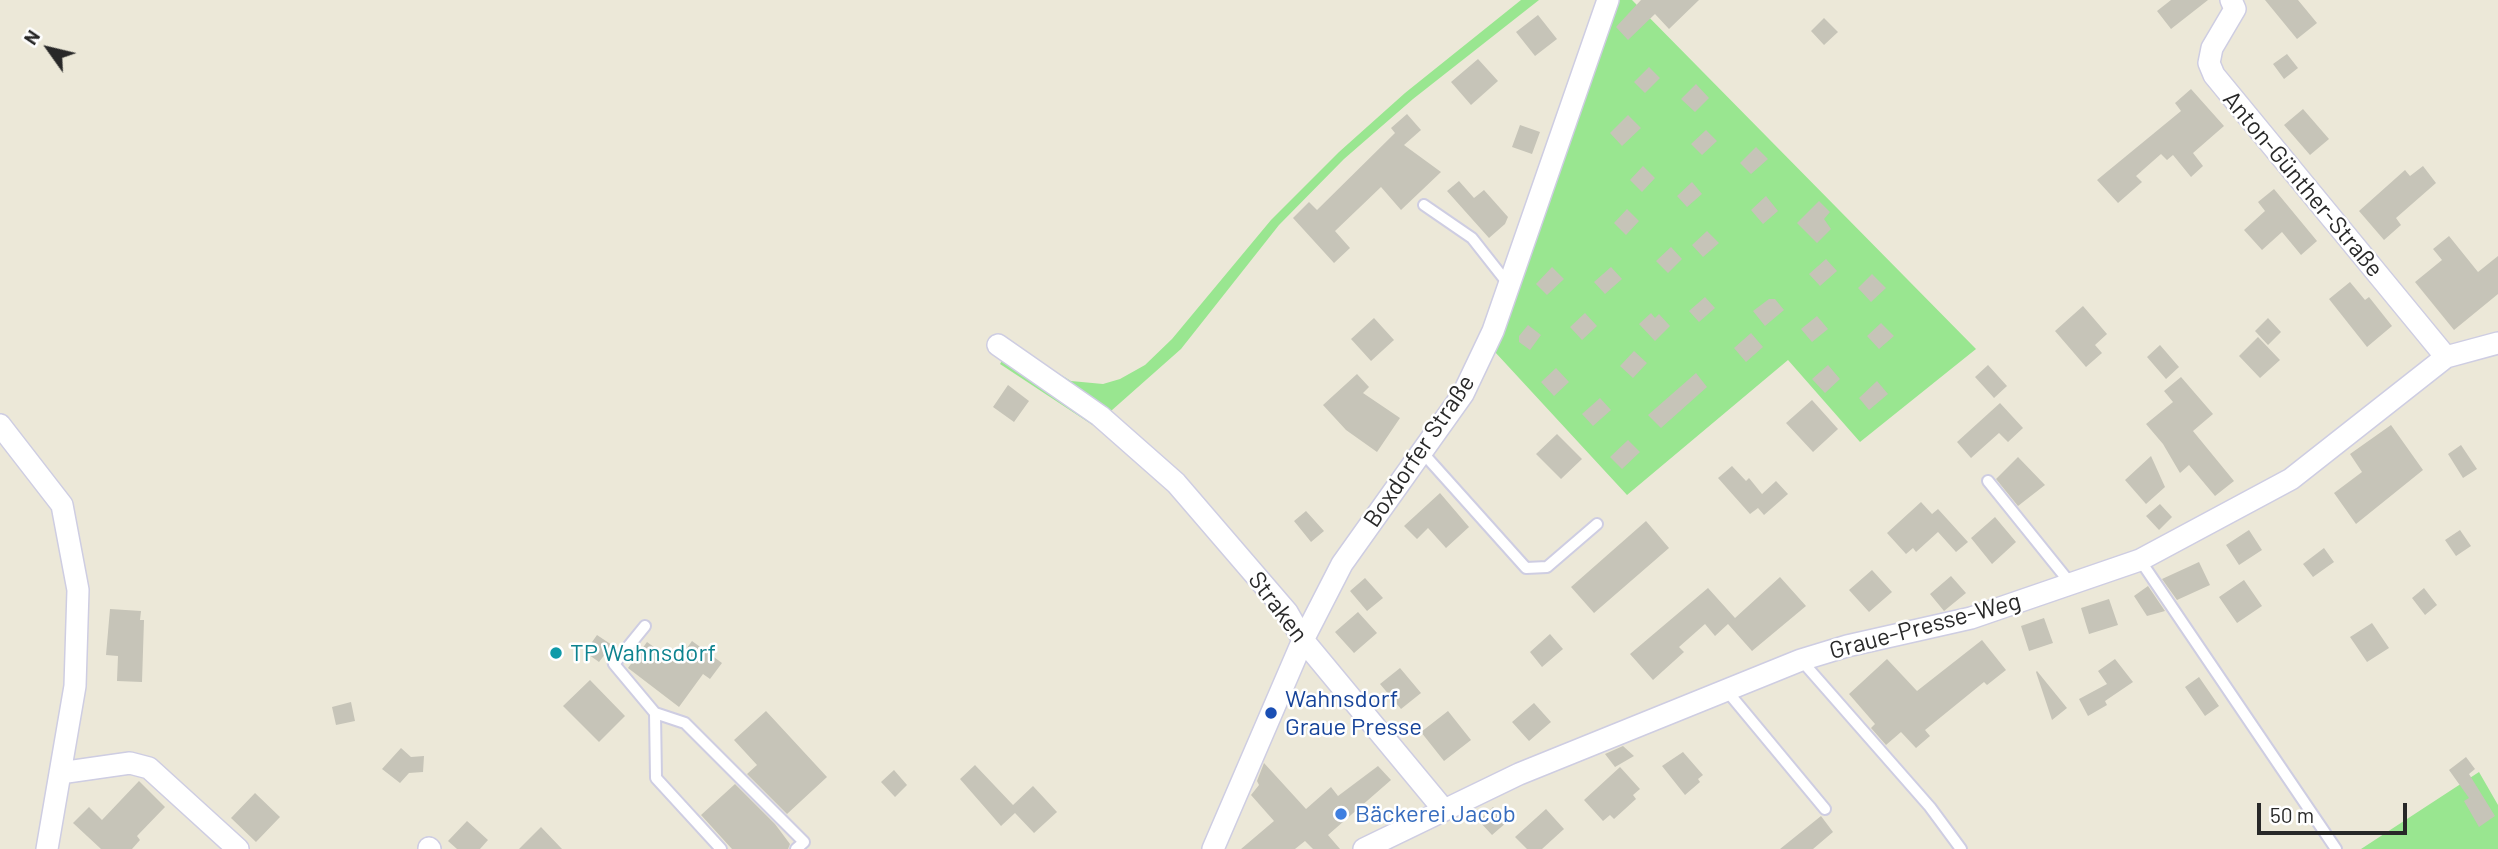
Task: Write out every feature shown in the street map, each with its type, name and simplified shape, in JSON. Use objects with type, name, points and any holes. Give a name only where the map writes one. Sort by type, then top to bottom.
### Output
[{"type":"street","name":"Boxdorfer Straße","points":[[1213,849],[1303,640],[1342,564],[1463,394],[1493,331],[1608,0]]},
{"type":"street","name":"Anton-Günther-Straße","points":[[2231,0],[2235,9],[2212,48],[2210,62],[2214,75],[2446,357]]},
{"type":"street","name":"Graue-Presse-Weg","points":[[1364,849],[1519,774],[1801,660],[1847,646],[1971,618],[2140,560],[2291,479],[2446,357],[2498,343]]},
{"type":"street","name":"Straken","points":[[998,345],[1100,416],[1176,483],[1287,612],[1303,640],[1444,810]]},
{"type":"street","points":[[0,425],[62,505],[78,590],[75,686],[47,849]]},
{"type":"street","points":[[60,773],[130,762],[149,768],[238,849]]},
{"type":"lane","points":[[1424,205],[1472,238],[1509,285]]},
{"type":"lane","points":[[1422,452],[1526,568],[1547,567],[1597,524]]},
{"type":"lane","points":[[1988,481],[2071,584]]},
{"type":"lane","points":[[2140,560],[2336,849]]},
{"type":"lane","points":[[645,625],[614,664],[656,713],[685,723],[804,846]]},
{"type":"lane","points":[[1801,660],[1930,807],[1961,849]]},
{"type":"lane","points":[[1727,691],[1825,810]]},
{"type":"lane","points":[[656,713],[656,778],[721,849]]},
{"type":"green space","points":[[1521,0],[1539,0],[1413,99],[1344,159],[1279,225],[1181,349],[1094,426],[1000,364],[1012,345],[1071,381],[1103,384],[1120,379],[1145,365],[1172,339],[1271,220],[1339,152],[1405,93]]},
{"type":"green space","points":[[1616,0],[1632,0],[1976,349],[1860,442],[1788,360],[1627,495],[1495,352]]},
{"type":"green space","points":[[2479,772],[2498,805],[2498,849],[2361,849]]},
{"type":"building","points":[[1641,0],[1699,0],[1669,29],[1655,14],[1628,40],[1616,27]]},
{"type":"building","points":[[2171,0],[2208,0],[2171,29],[2157,11]]},
{"type":"building","points":[[2265,0],[2298,0],[2317,23],[2297,39]]},
{"type":"building","points":[[1538,15],[1557,39],[1535,56],[1516,32]]},
{"type":"building","points":[[1824,18],[1838,32],[1824,45],[1811,31]]},
{"type":"building","points":[[2287,54],[2298,68],[2284,79],[2273,64]]},
{"type":"building","points":[[1478,59],[1498,81],[1471,105],[1451,82]]},
{"type":"building","points":[[1649,67],[1660,78],[1645,93],[1634,82]]},
{"type":"building","points":[[1696,84],[1709,98],[1695,112],[1681,99]]},
{"type":"building","points":[[2191,89],[2224,126],[2193,153],[2203,166],[2191,177],[2173,155],[2167,160],[2161,154],[2136,176],[2142,182],[2118,203],[2097,180],[2181,111],[2175,103]]},
{"type":"building","points":[[2303,109],[2329,139],[2310,155],[2284,125]]},
{"type":"building","points":[[1407,114],[1421,130],[1404,145],[1441,172],[1401,210],[1381,187],[1335,231],[1350,248],[1334,263],[1293,218],[1309,202],[1317,210],[1395,133],[1391,128]]},
{"type":"building","points":[[1628,115],[1641,128],[1622,146],[1610,133]]},
{"type":"building","points":[[1520,125],[1540,132],[1532,154],[1512,147]]},
{"type":"building","points":[[1706,130],[1717,141],[1702,155],[1691,144]]},
{"type":"building","points":[[1756,147],[1768,159],[1751,174],[1740,163]]},
{"type":"building","points":[[1643,166],[1655,178],[1642,192],[1630,180]]},
{"type":"building","points":[[2423,166],[2436,183],[2396,218],[2401,225],[2384,240],[2359,211],[2405,170],[2410,176]]},
{"type":"building","points":[[1459,181],[1474,198],[1484,190],[1508,217],[1505,224],[1489,238],[1447,191]]},
{"type":"building","points":[[1692,182],[1702,194],[1687,207],[1677,196]]},
{"type":"building","points":[[2274,189],[2317,241],[2301,255],[2282,232],[2262,250],[2244,230],[2265,211],[2258,202]]},
{"type":"building","points":[[1766,196],[1778,211],[1763,224],[1751,210]]},
{"type":"building","points":[[1819,201],[1830,212],[1824,219],[1831,229],[1817,243],[1797,223]]},
{"type":"building","points":[[1627,209],[1639,221],[1626,235],[1614,223]]},
{"type":"building","points":[[1707,231],[1719,243],[1703,257],[1692,245]]},
{"type":"building","points":[[2449,236],[2478,272],[2498,256],[2498,294],[2454,330],[2415,282],[2442,260],[2433,249]]},
{"type":"building","points":[[1671,247],[1682,259],[1668,273],[1656,261]]},
{"type":"building","points":[[1826,259],[1837,271],[1820,286],[1809,274]]},
{"type":"building","points":[[1552,267],[1564,279],[1547,295],[1536,284]]},
{"type":"building","points":[[1611,267],[1622,279],[1605,294],[1594,282]]},
{"type":"building","points":[[1872,274],[1886,288],[1871,302],[1858,288]]},
{"type":"building","points":[[2350,282],[2365,300],[2369,297],[2392,326],[2367,347],[2329,299]]},
{"type":"building","points":[[1705,297],[1715,308],[1699,322],[1689,311]]},
{"type":"building","points":[[1769,299],[1775,299],[1784,310],[1765,326],[1753,311]]},
{"type":"building","points":[[2083,306],[2107,334],[2095,345],[2102,353],[2086,367],[2055,331]]},
{"type":"building","points":[[1585,313],[1597,326],[1582,340],[1570,327]]},
{"type":"building","points":[[1651,313],[1655,318],[1659,314],[1670,326],[1655,341],[1639,324]]},
{"type":"building","points":[[1817,316],[1828,329],[1812,342],[1801,329]]},
{"type":"building","points":[[1374,318],[1394,340],[1371,361],[1351,339]]},
{"type":"building","points":[[2268,318],[2281,332],[2268,345],[2255,331]]},
{"type":"building","points":[[1881,323],[1894,336],[1879,349],[1867,336]]},
{"type":"building","points":[[1528,325],[1541,335],[1530,350],[1519,342],[1519,336]]},
{"type":"building","points":[[1751,333],[1763,347],[1746,362],[1734,348]]},
{"type":"building","points":[[2258,337],[2280,360],[2260,378],[2239,356]]},
{"type":"building","points":[[2160,345],[2179,367],[2166,379],[2147,357]]},
{"type":"building","points":[[1634,351],[1647,363],[1633,378],[1620,366]]},
{"type":"building","points":[[1828,365],[1840,379],[1825,393],[1812,379]]},
{"type":"building","points":[[1988,365],[2007,386],[1994,398],[1975,377]]},
{"type":"building","points":[[1556,368],[1569,382],[1554,396],[1541,382]]},
{"type":"building","points":[[1696,373],[1707,387],[1661,428],[1648,415]]},
{"type":"building","points":[[1357,374],[1369,387],[1363,393],[1400,418],[1377,452],[1346,430],[1323,405]]},
{"type":"building","points":[[2181,377],[2213,414],[2193,431],[2234,481],[2215,496],[2189,465],[2180,473],[2163,444],[2146,424],[2173,402],[2164,391]]},
{"type":"building","points":[[1877,381],[1888,394],[1869,410],[1859,398]]},
{"type":"building","points":[[1008,385],[1029,401],[1014,422],[993,407]]},
{"type":"building","points":[[1600,398],[1611,410],[1593,426],[1582,414]]},
{"type":"building","points":[[1812,400],[1838,429],[1813,452],[1786,423]]},
{"type":"building","points":[[2000,403],[2023,428],[2008,442],[1999,433],[1971,458],[1957,442]]},
{"type":"building","points":[[2391,425],[2423,470],[2356,524],[2334,493],[2362,472],[2350,454]]},
{"type":"building","points":[[1557,434],[1582,459],[1561,479],[1536,454]]},
{"type":"building","points":[[1628,440],[1640,452],[1622,469],[1610,457]]},
{"type":"building","points":[[2461,445],[2477,469],[2463,478],[2448,454]]},
{"type":"building","points":[[2151,456],[2165,487],[2146,504],[2125,480]]},
{"type":"building","points":[[2018,457],[2045,485],[2018,506],[1996,479]]},
{"type":"building","points":[[1732,466],[1746,481],[1749,478],[1762,494],[1776,481],[1788,494],[1764,515],[1758,508],[1750,514],[1718,478]]},
{"type":"building","points":[[1440,493],[1469,527],[1446,548],[1428,528],[1417,539],[1404,526]]},
{"type":"building","points":[[1921,502],[1932,514],[1938,509],[1968,542],[1956,552],[1938,532],[1916,552],[1913,548],[1906,554],[1887,533]]},
{"type":"building","points":[[2160,504],[2172,517],[2159,530],[2146,516]]},
{"type":"building","points":[[1306,511],[1324,531],[1311,542],[1294,521]]},
{"type":"building","points":[[1995,517],[2016,542],[1992,564],[1971,538]]},
{"type":"building","points":[[1646,521],[1669,548],[1594,613],[1571,587]]},
{"type":"building","points":[[2249,530],[2262,550],[2239,565],[2226,545]]},
{"type":"building","points":[[2460,530],[2471,546],[2456,556],[2445,540]]},
{"type":"building","points":[[2324,548],[2334,562],[2313,577],[2303,564]]},
{"type":"building","points":[[2199,562],[2210,585],[2177,600],[2162,579]]},
{"type":"building","points":[[1872,570],[1892,592],[1869,612],[1849,590]]},
{"type":"building","points":[[1951,576],[1966,593],[1944,611],[1930,594]]},
{"type":"building","points":[[1780,577],[1806,606],[1752,651],[1728,624],[1715,636],[1705,624],[1679,647],[1684,652],[1653,680],[1630,654],[1708,588],[1735,618]]},
{"type":"building","points":[[1365,578],[1383,598],[1367,611],[1350,591]]},
{"type":"building","points":[[2244,580],[2262,606],[2237,623],[2219,597]]},
{"type":"building","points":[[2148,586],[2165,611],[2147,616],[2134,596]]},
{"type":"building","points":[[2424,588],[2437,605],[2425,615],[2412,598]]},
{"type":"building","points":[[2109,599],[2118,625],[2089,634],[2081,608]]},
{"type":"building","points":[[110,609],[141,611],[140,620],[144,620],[142,682],[117,681],[118,656],[106,655]]},
{"type":"building","points":[[1358,612],[1377,633],[1354,653],[1335,632]]},
{"type":"building","points":[[2044,618],[2053,643],[2029,651],[2021,626]]},
{"type":"building","points":[[2372,623],[2389,648],[2367,662],[2350,637]]},
{"type":"building","points":[[1550,634],[1563,649],[1542,667],[1530,652]]},
{"type":"building","points":[[597,635],[612,645],[599,662],[585,652]]},
{"type":"building","points":[[1982,640],[2006,670],[1987,685],[1984,682],[1925,730],[1930,736],[1916,748],[1901,732],[1886,745],[1871,728],[1875,724],[1849,694],[1887,659],[1917,691]]},
{"type":"building","points":[[692,641],[722,663],[710,679],[703,674],[679,707],[628,668],[647,642],[676,663]]},
{"type":"building","points":[[2115,659],[2133,682],[2105,701],[2107,705],[2088,716],[2079,699],[2107,684],[2098,671]]},
{"type":"building","points":[[1400,668],[1421,693],[1401,709],[1380,684]]},
{"type":"building","points":[[2036,672],[2067,708],[2052,720]]},
{"type":"building","points":[[2199,677],[2219,706],[2205,716],[2185,687]]},
{"type":"building","points":[[590,680],[625,716],[599,742],[563,706]]},
{"type":"building","points":[[351,702],[355,721],[336,725],[332,707]]},
{"type":"building","points":[[1534,703],[1551,722],[1529,741],[1512,722]]},
{"type":"building","points":[[766,711],[827,777],[787,814],[747,774],[757,765],[734,740]]},
{"type":"building","points":[[1448,711],[1471,740],[1444,761],[1421,732]]},
{"type":"building","points":[[1623,746],[1634,756],[1615,767],[1605,754]]},
{"type":"building","points":[[401,748],[411,757],[424,756],[423,772],[409,773],[400,783],[382,769]]},
{"type":"building","points":[[1683,752],[1703,775],[1698,779],[1700,782],[1685,795],[1662,766]]},
{"type":"building","points":[[2466,757],[2475,769],[2469,774],[2495,816],[2479,827],[2464,801],[2469,798],[2449,770]]},
{"type":"building","points":[[1264,763],[1306,809],[1331,787],[1338,796],[1378,766],[1391,780],[1328,835],[1340,849],[1313,849],[1305,841],[1295,849],[1241,849],[1274,821],[1251,795],[1259,785],[1257,781]]},
{"type":"building","points":[[975,765],[1013,805],[1033,786],[1057,812],[1034,833],[1015,813],[1001,826],[960,779]]},
{"type":"building","points":[[1620,767],[1640,789],[1633,795],[1636,799],[1614,819],[1610,815],[1603,821],[1584,800]]},
{"type":"building","points":[[894,770],[907,785],[895,797],[881,782]]},
{"type":"building","points":[[139,781],[165,807],[137,836],[140,840],[132,849],[101,849],[73,823],[89,807],[102,820]]},
{"type":"building","points":[[735,784],[775,824],[790,844],[788,849],[732,849],[701,815]]},
{"type":"building","points":[[255,793],[280,817],[256,842],[231,818]]},
{"type":"building","points":[[1493,807],[1507,822],[1492,835],[1479,821]]},
{"type":"building","points":[[1546,809],[1564,829],[1542,849],[1527,849],[1515,837]]},
{"type":"building","points":[[1821,816],[1833,832],[1813,849],[1780,849]]},
{"type":"building","points":[[467,821],[488,840],[480,849],[457,849],[448,841]]},
{"type":"building","points":[[541,827],[562,849],[519,849]]},
{"type":"place","name":"TP Wahnsdorf","points":[[556,653]]},
{"type":"place","name":"Wahnsdorf Graue Presse","points":[[1271,713]]},
{"type":"place","name":"Bäckerei Jacob","points":[[1341,814]]}]
